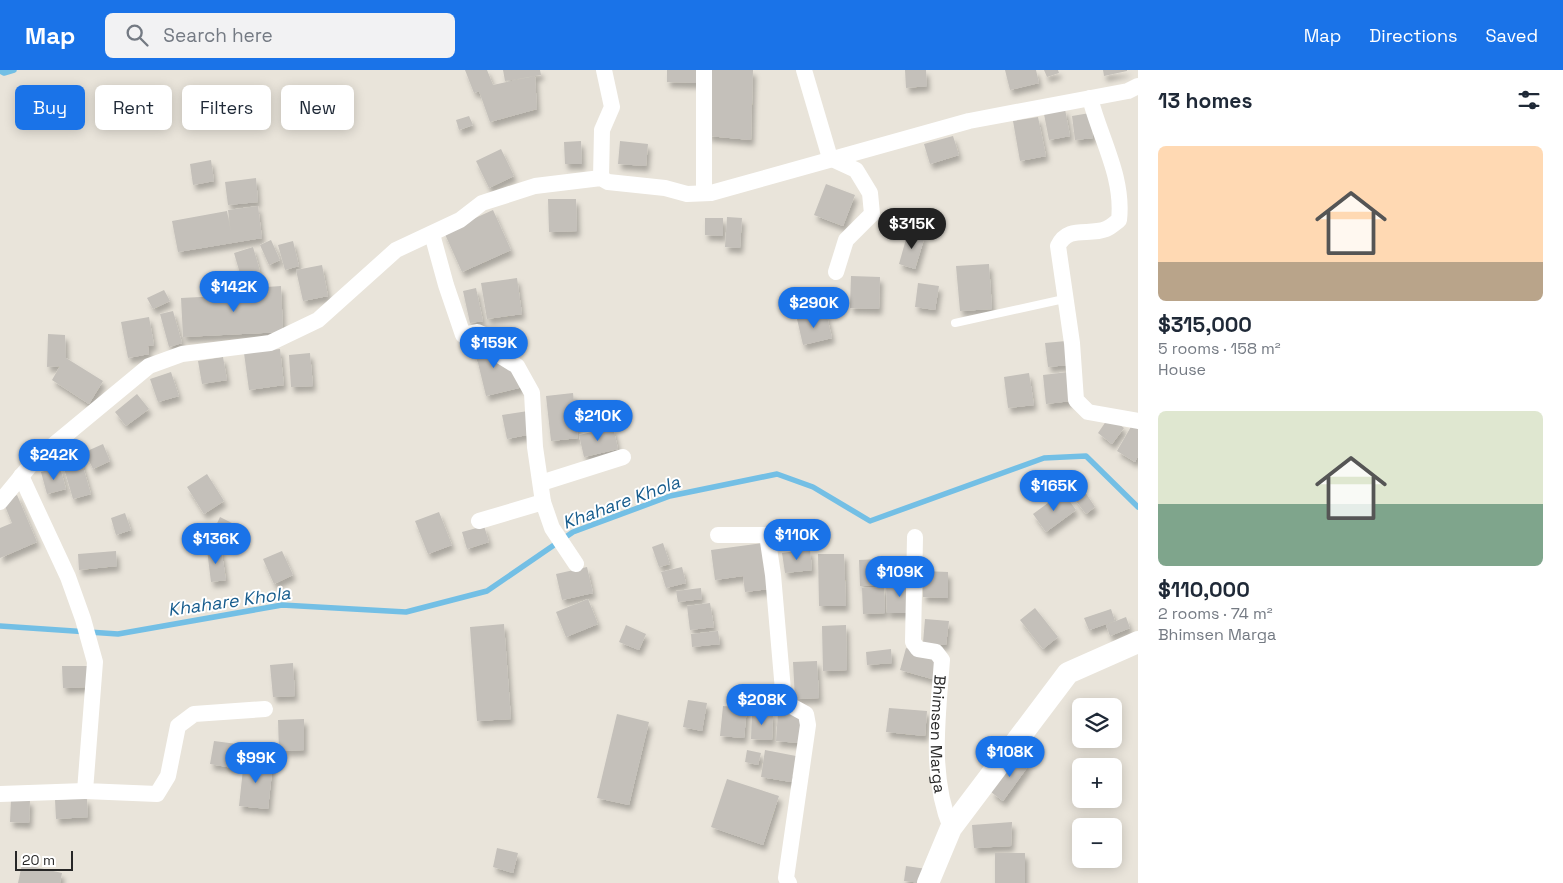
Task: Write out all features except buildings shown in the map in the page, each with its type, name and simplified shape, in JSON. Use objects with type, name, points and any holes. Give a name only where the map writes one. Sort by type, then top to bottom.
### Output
[{"type":"street","points":[[601,178],[602,130],[612,107],[604,70]]},
{"type":"street","points":[[704,70],[704,193]]},
{"type":"street","points":[[804,70],[830,158],[856,170],[870,194],[872,214],[846,240],[836,272]]},
{"type":"street","points":[[0,502],[21,476],[61,437],[149,366],[182,354],[270,343],[278,340],[318,320],[396,250],[460,220],[482,203],[526,188],[601,178],[608,182],[665,188],[687,194],[704,193],[969,121],[1128,91],[1138,86]]},
{"type":"street","points":[[1090,98],[1095,120],[1112,157],[1121,208],[1119,220],[1106,229],[1070,233],[1062,237],[1058,246],[1064,299],[1072,343],[1076,400],[1088,412],[1138,421]]},
{"type":"street","points":[[432,234],[446,285],[463,335],[477,332],[489,337],[502,357],[517,366],[532,394],[535,446],[543,502],[552,528],[574,559]]},
{"type":"street","points":[[541,483],[623,458]]},
{"type":"street","points":[[21,476],[64,568],[84,619],[95,662],[85,791]]},
{"type":"street","points":[[479,521],[543,502]]},
{"type":"street","points":[[718,535],[767,535],[773,575],[784,702],[806,714],[808,725],[786,878],[789,883]]},
{"type":"street","name":"Bhimsen Marga","points":[[916,537],[912,642],[918,649],[936,652],[942,660],[937,753],[939,783],[945,815],[950,828]]},
{"type":"street","points":[[928,883],[950,828],[1068,673],[1138,642]]},
{"type":"street","points":[[0,794],[85,791],[157,794],[168,776],[178,726],[194,714],[264,709]]},
{"type":"lane","points":[[955,324],[1064,299]]},
{"type":"waterway","points":[[0,71],[4,73],[14,70]]},
{"type":"waterway","name":"Khahare Khola","points":[[0,626],[118,634],[282,605],[406,612],[487,591],[573,532],[670,496],[777,474],[813,487],[870,521],[1044,458],[1086,456],[1138,507]]}]
